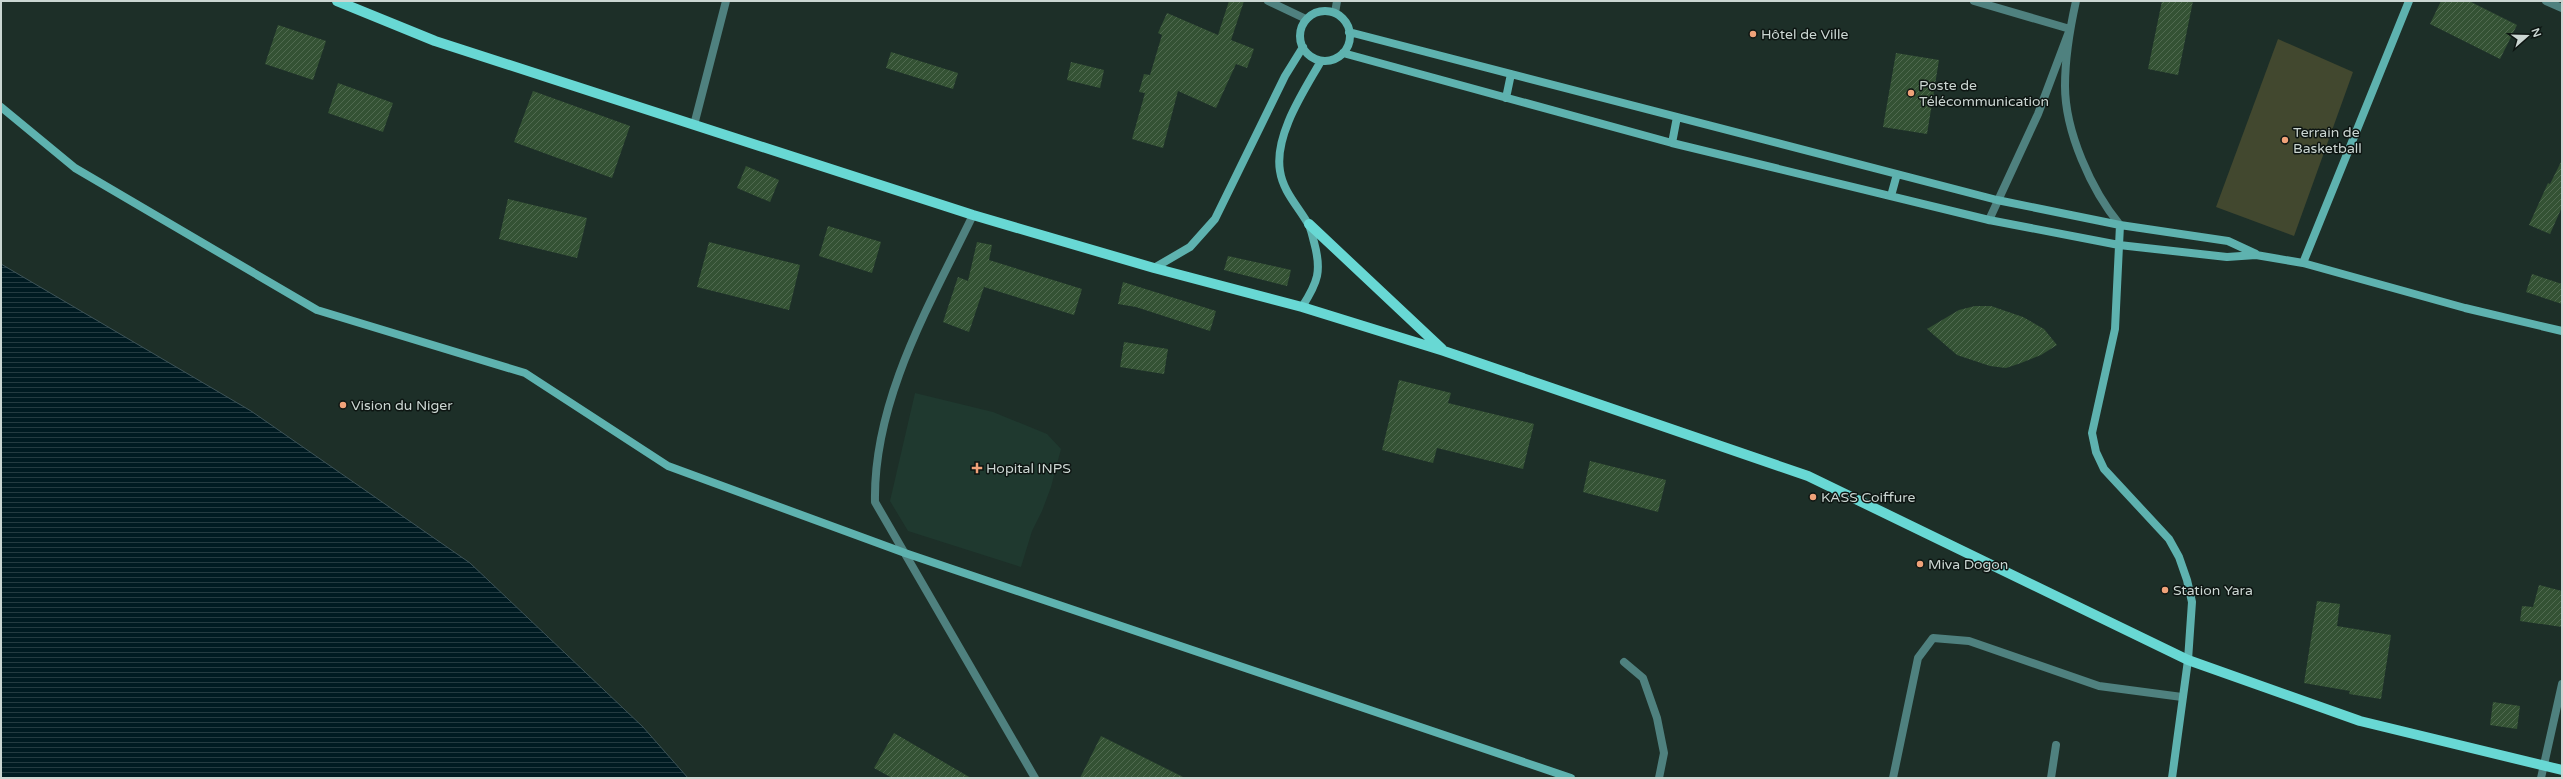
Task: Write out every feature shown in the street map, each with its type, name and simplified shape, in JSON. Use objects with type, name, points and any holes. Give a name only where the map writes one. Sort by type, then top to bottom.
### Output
[{"type":"main road","points":[[337,1],[434,41],[694,125],[973,215],[1154,268],[1302,308],[1444,351],[1808,476],[2188,660],[2360,721],[2562,770]]},
{"type":"main road","points":[[1309,224],[1444,351]]},
{"type":"street","points":[[694,125],[726,1]]},
{"type":"street","points":[[1268,1],[1306,19]]},
{"type":"street","points":[[1335,13],[1337,1]]},
{"type":"street","points":[[1974,1],[2070,29]]},
{"type":"street","points":[[2076,1],[2070,29],[2065,86],[2068,118],[2078,149],[2106,209],[2120,225],[2115,329],[2092,433],[2096,452],[2104,469],[2169,539],[2179,557],[2192,602],[2188,660],[2172,778]]},
{"type":"street","points":[[2303,263],[2409,1]]},
{"type":"street","points":[[2546,1],[2562,8]]},
{"type":"street","points":[[1324,11],[1335,13],[1344,21],[1349,32],[1349,40],[1343,53],[1337,58],[1321,61],[1307,54],[1300,38],[1301,28],[1306,19],[1314,13],[1324,11]]},
{"type":"street","points":[[1989,220],[2038,114],[2070,29]]},
{"type":"street","points":[[1349,32],[1997,200],[2120,225],[2228,241],[2256,255]]},
{"type":"street","points":[[1154,268],[1190,247],[1215,219],[1285,76],[1303,47]]},
{"type":"street","points":[[1343,53],[1672,142],[1989,220],[2119,246],[2227,257],[2256,255],[2303,263],[2465,308],[2562,331]]},
{"type":"street","points":[[1302,308],[1314,288],[1319,274],[1318,258],[1309,224],[1286,192],[1280,170],[1282,144],[1294,109],[1321,61]]},
{"type":"street","points":[[1506,98],[1511,74]]},
{"type":"street","points":[[1,107],[75,168],[317,310],[525,373],[668,466],[905,554],[1571,778]]},
{"type":"street","points":[[1672,142],[1677,117]]},
{"type":"street","points":[[1891,196],[1897,174]]},
{"type":"street","points":[[973,215],[902,362],[886,418],[874,479],[874,502],[1035,778]]},
{"type":"street","points":[[1893,778],[1918,658],[1934,638],[1969,641],[2099,686],[2182,697]]},
{"type":"street","points":[[1624,662],[1643,678],[1657,718],[1664,753],[1659,778]]},
{"type":"street","points":[[2541,778],[2562,684]]},
{"type":"street","points":[[2051,778],[2056,746]]},
{"type":"shaded area","name":"Terrain de Basketball","points":[[2278,39],[2353,72],[2294,236],[2216,207]]},
{"type":"shaded area","name":"Hopital INPS","points":[[915,393],[993,412],[1047,434],[1061,449],[1051,487],[1042,511],[1032,531],[1021,567],[908,531],[890,501]]},
{"type":"water","points":[[1,264],[251,411],[470,563],[643,727],[688,778],[1,778]]},
{"type":"building","points":[[1229,1],[1244,1],[1231,40],[1254,49],[1247,68],[1236,64],[1216,108],[1178,91],[1163,148],[1132,139],[1145,93],[1139,92],[1144,74],[1150,75],[1162,35],[1158,33],[1167,13],[1218,35]]},
{"type":"building","points":[[2162,1],[2193,1],[2178,75],[2148,69]]},
{"type":"building","points":[[2441,1],[2469,1],[2517,25],[2500,59],[2430,24]]},
{"type":"building","points":[[278,25],[326,41],[313,80],[265,64]]},
{"type":"building","points":[[891,52],[958,73],[953,89],[886,68]]},
{"type":"building","name":"Poste de Télécommunication","points":[[1896,53],[1939,60],[1927,134],[1883,127]]},
{"type":"building","points":[[1071,62],[1104,70],[1100,88],[1067,80]]},
{"type":"building","points":[[338,83],[393,103],[383,132],[328,113]]},
{"type":"building","points":[[533,91],[630,126],[612,178],[514,142]]},
{"type":"building","points":[[2562,160],[2562,207],[2550,234],[2529,225],[2548,183],[2550,184]]},
{"type":"building","points":[[746,166],[779,180],[770,202],[737,188]]},
{"type":"building","points":[[508,199],[587,218],[577,258],[499,239]]},
{"type":"building","points":[[828,226],[881,242],[872,273],[819,256]]},
{"type":"building","points":[[709,242],[800,265],[789,310],[697,287]]},
{"type":"building","points":[[977,242],[992,245],[989,260],[1082,289],[1074,315],[984,287],[969,332],[943,322],[958,277],[968,281]]},
{"type":"building","points":[[1228,256],[1291,270],[1287,286],[1224,270]]},
{"type":"building","points":[[2532,274],[2562,284],[2562,304],[2526,292]]},
{"type":"building","points":[[1123,282],[1216,311],[1210,331],[1136,307],[1118,304]]},
{"type":"building","points":[[1975,306],[1991,306],[2023,317],[2044,329],[2057,345],[2041,355],[2006,368],[1990,366],[1957,355],[1927,329],[1959,310]]},
{"type":"building","points":[[1124,342],[1168,349],[1164,374],[1120,367]]},
{"type":"building","points":[[1399,380],[1451,393],[1448,403],[1534,424],[1523,469],[1437,448],[1433,463],[1382,450]]},
{"type":"building","points":[[1590,461],[1666,480],[1658,512],[1583,492]]},
{"type":"building","points":[[2539,585],[2562,591],[2562,627],[2520,621],[2522,606],[2533,607]]},
{"type":"building","points":[[2317,601],[2340,604],[2337,626],[2391,635],[2381,699],[2349,694],[2350,691],[2304,683]]},
{"type":"building","points":[[2493,702],[2520,706],[2517,729],[2490,725]]},
{"type":"building","points":[[894,733],[971,778],[892,778],[874,768]]},
{"type":"building","points":[[1101,736],[1185,778],[1080,778]]},
{"type":"place","name":"Hôtel de Ville","points":[[1753,34]]},
{"type":"place","name":"Poste de Télécommunication","points":[[1911,93]]},
{"type":"place","name":"Terrain de Basketball","points":[[2285,140]]},
{"type":"place","name":"Vision du Niger","points":[[343,405]]},
{"type":"place","name":"Hopital INPS","points":[[977,468]]},
{"type":"place","name":"KASS Coiffure","points":[[1813,497]]},
{"type":"place","name":"Miva Dogon","points":[[1920,564]]},
{"type":"place","name":"Station Yara","points":[[2165,590]]}]
